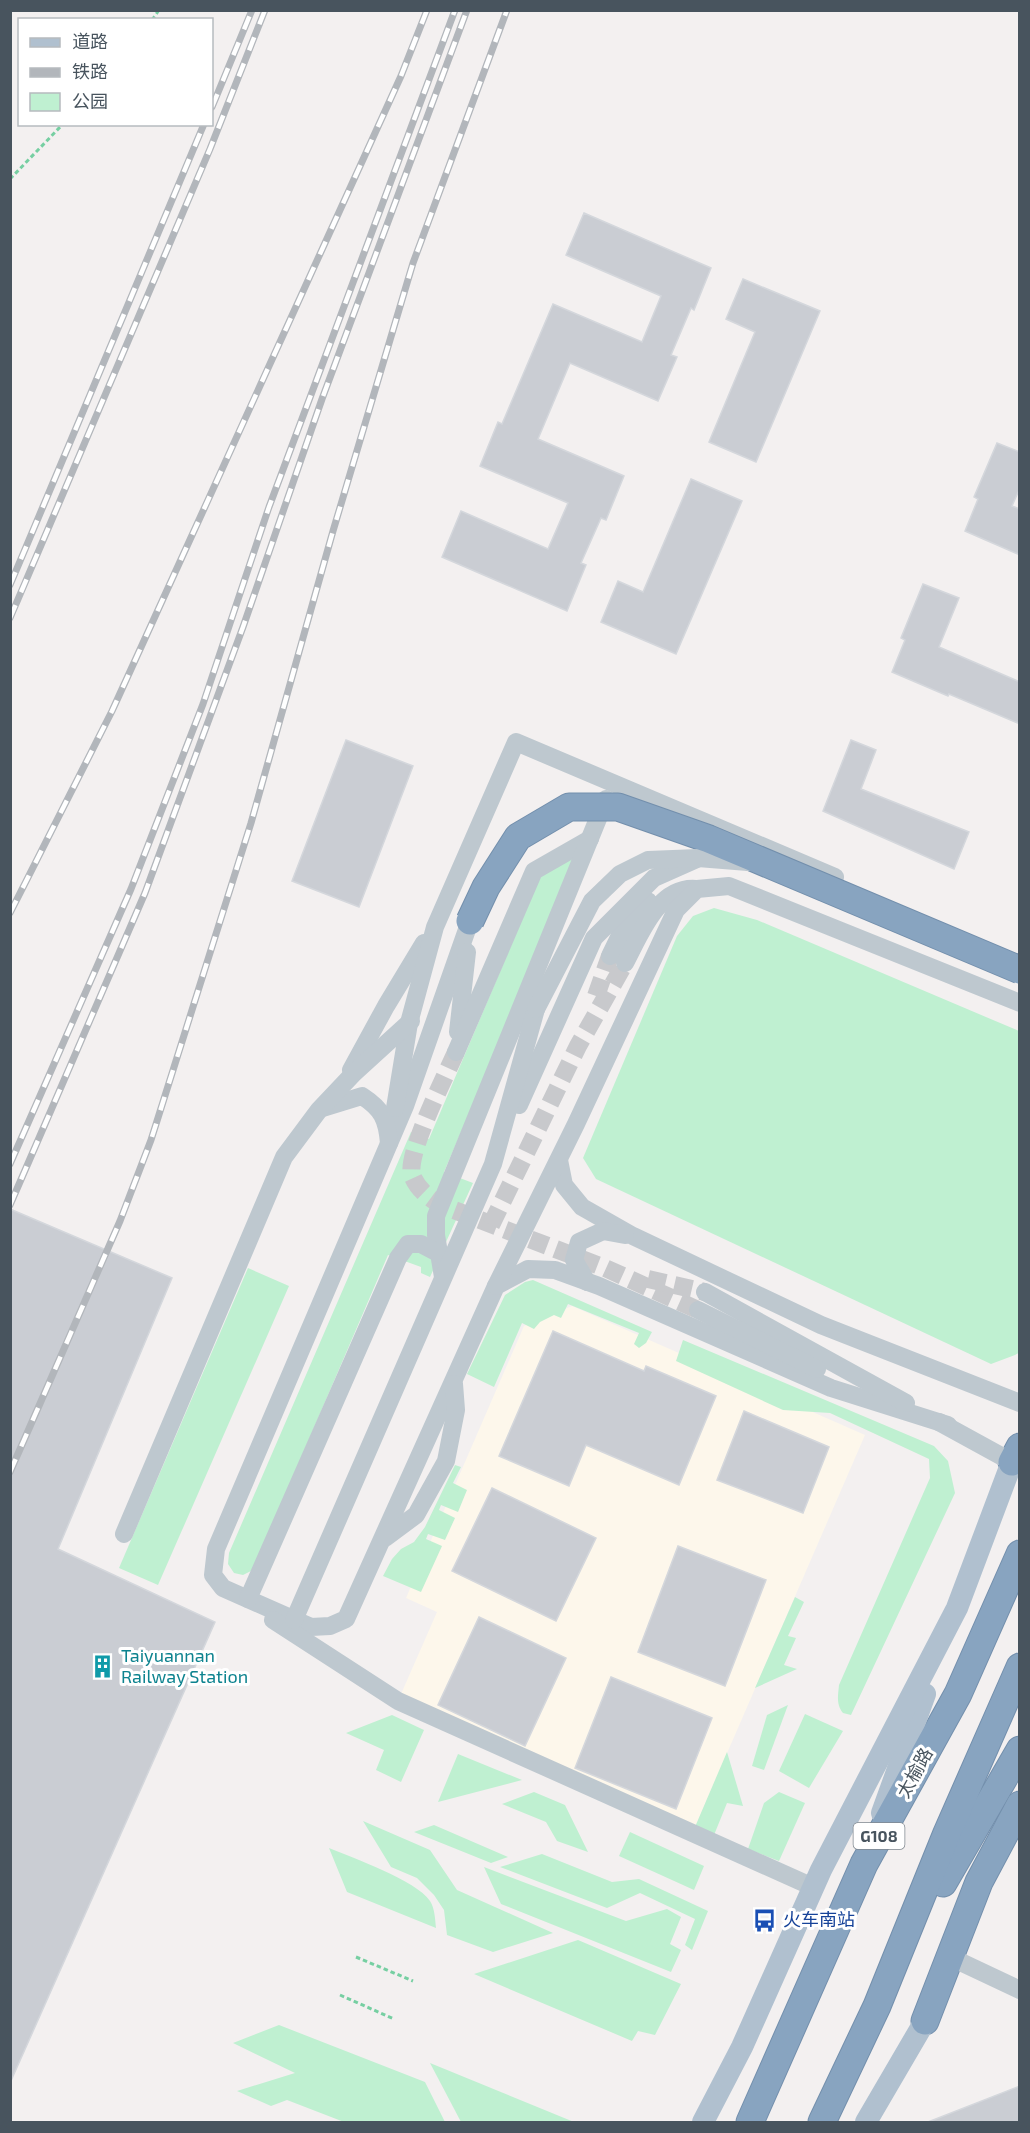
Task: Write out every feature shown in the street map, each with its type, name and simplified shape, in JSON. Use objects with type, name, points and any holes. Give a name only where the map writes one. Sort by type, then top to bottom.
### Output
[{"type":"highway","points":[[470,921],[486,887],[518,837],[569,807],[618,807],[709,839],[1020,970]]},
{"type":"highway","name":"太榆路","points":[[750,2122],[864,1864],[958,1694],[1020,1554]]},
{"type":"highway","points":[[877,2006],[947,1833],[1020,1667]]},
{"type":"highway","points":[[822,2122],[877,2006],[969,1835],[1020,1750]]},
{"type":"highway","points":[[925,2021],[979,1882],[1020,1757]]},
{"type":"highway","points":[[979,1882],[1020,1805]]},
{"type":"main road","points":[[864,1864],[1016,1454]]},
{"type":"main road","points":[[714,2122],[742,2047],[813,1887],[957,1608]]},
{"type":"main road","points":[[866,2122],[925,2021]]},
{"type":"main road","points":[[880,2122],[925,2021]]},
{"type":"main road","points":[[703,2122],[742,2047]]},
{"type":"street","points":[[342,1086],[386,1006],[435,927],[516,742],[1020,955]]},
{"type":"street","points":[[443,1278],[436,1235],[436,1216],[612,783]]},
{"type":"street","points":[[294,1620],[594,938],[654,879],[741,838]]},
{"type":"street","points":[[470,921],[456,1052],[534,871],[590,839]]},
{"type":"street","points":[[451,1180],[592,901],[620,874],[648,860],[698,858],[768,864]]},
{"type":"street","points":[[617,959],[668,897],[690,889],[729,886],[1020,1003]]},
{"type":"street","points":[[223,1588],[311,1627],[330,1626],[346,1619],[496,1286],[676,910],[690,889]]},
{"type":"street","points":[[470,921],[405,1106],[216,1549],[213,1575],[223,1588],[398,1701],[813,1887]]},
{"type":"street","points":[[389,1143],[409,1023],[435,927]]},
{"type":"street","points":[[124,1534],[284,1157],[319,1110],[342,1086],[446,990]]},
{"type":"street","points":[[493,1164],[536,1009]]},
{"type":"street","points":[[319,1110],[362,1096],[378,1107],[387,1126],[389,1143]]},
{"type":"street","points":[[558,1160],[564,1185],[582,1207],[633,1236],[820,1325],[1020,1403]]},
{"type":"street","points":[[587,1282],[574,1260],[579,1242],[603,1232],[633,1236]]},
{"type":"street","points":[[248,1599],[398,1258],[408,1244],[421,1244],[440,1254]]},
{"type":"street","points":[[496,1286],[528,1269],[555,1270],[831,1388],[948,1425]]},
{"type":"street","points":[[705,1293],[841,1369],[948,1425]]},
{"type":"street","points":[[698,1310],[836,1378],[1016,1454]]},
{"type":"street","points":[[383,1539],[416,1515],[446,1461],[456,1410],[454,1381]]},
{"type":"street","points":[[950,1957],[1020,1990]]},
{"type":"path","points":[[10,179],[61,126]]},
{"type":"path","points":[[356,1957],[413,1981]]},
{"type":"path","points":[[340,1995],[394,2019]]},
{"type":"shaded area","points":[[572,1306],[865,1435],[695,1827],[398,1701],[437,1612],[406,1598],[524,1326]]},
{"type":"green space","points":[[580,853],[444,1172],[473,1183],[430,1277],[421,1273],[421,1267],[388,1255],[259,1556],[251,1571],[243,1575],[234,1573],[228,1564],[229,1553],[411,1132],[429,1139],[541,875]]},
{"type":"green space","points":[[714,908],[757,920],[1019,1031],[1020,1352],[991,1364],[596,1179],[583,1158],[677,936],[693,916]]},
{"type":"green space","points":[[248,1268],[289,1286],[158,1585],[119,1568]]},
{"type":"green space","points":[[533,1280],[652,1332],[646,1343],[639,1348],[634,1344],[639,1333],[568,1304],[561,1318],[554,1315],[540,1322],[534,1329],[522,1323],[494,1387],[467,1374],[505,1295],[525,1282]]},
{"type":"green space","points":[[683,1340],[934,1446],[948,1461],[955,1493],[851,1715],[843,1713],[839,1706],[839,1685],[930,1478],[929,1459],[830,1413],[783,1410],[676,1361]]},
{"type":"green space","points":[[455,1465],[461,1467],[453,1483],[467,1490],[458,1512],[441,1505],[439,1510],[455,1518],[445,1540],[428,1534],[426,1539],[442,1546],[421,1592],[383,1576],[392,1559],[401,1549],[414,1542],[425,1527]]},
{"type":"green space","points":[[795,1597],[804,1602],[788,1636],[796,1638],[784,1665],[797,1669],[755,1688]]},
{"type":"green space","points":[[788,1705],[764,1770],[752,1766],[767,1715]]},
{"type":"green space","points":[[805,1714],[843,1731],[809,1788],[779,1771]]},
{"type":"green space","points":[[392,1715],[424,1730],[401,1782],[376,1770],[384,1750],[346,1733]]},
{"type":"green space","points":[[727,1752],[743,1806],[727,1803],[714,1835],[695,1827]]},
{"type":"green space","points":[[458,1754],[522,1780],[438,1802]]},
{"type":"green space","points":[[534,1792],[565,1805],[588,1852],[557,1841],[546,1822],[502,1804]]},
{"type":"green space","points":[[779,1792],[805,1803],[779,1861],[748,1849],[764,1803]]},
{"type":"green space","points":[[363,1821],[430,1850],[457,1890],[553,1933],[493,1952],[447,1935],[444,1910],[434,1895],[417,1878],[391,1867]]},
{"type":"green space","points":[[434,1825],[508,1857],[491,1863],[414,1832]]},
{"type":"green space","points":[[630,1832],[704,1866],[694,1890],[619,1856]]},
{"type":"green space","points":[[329,1848],[383,1870],[423,1893],[433,1907],[436,1928],[347,1892]]},
{"type":"green space","points":[[542,1854],[612,1882],[639,1879],[708,1911],[692,1950],[685,1945],[695,1919],[640,1893],[607,1908],[500,1867]]},
{"type":"green space","points":[[484,1867],[626,1921],[667,1909],[681,1917],[670,1944],[681,1950],[671,1972],[501,1904]]},
{"type":"green space","points":[[578,1940],[681,1984],[655,2035],[638,2031],[632,2041],[474,1974]]},
{"type":"green space","points":[[279,2025],[425,2082],[445,2122],[344,2122],[287,2100],[271,2106],[237,2091],[295,2073],[233,2043]]},
{"type":"green space","points":[[430,2063],[574,2122],[461,2122]]},
{"type":"building","points":[[584,213],[711,268],[694,310],[691,308],[671,355],[677,357],[658,401],[570,363],[538,439],[624,476],[606,520],[601,518],[581,563],[586,565],[567,611],[442,557],[461,511],[548,549],[568,503],[480,466],[498,422],[502,424],[553,304],[642,342],[661,296],[566,255]]},
{"type":"building","points":[[743,279],[820,311],[756,462],[709,442],[755,332],[726,319]]},
{"type":"building","points":[[997,443],[1020,452],[1020,488],[1012,506],[1020,509],[1020,555],[965,531],[978,499],[974,497]]},
{"type":"building","points":[[691,479],[742,501],[676,654],[601,622],[618,581],[643,592]]},
{"type":"building","points":[[923,584],[959,598],[939,647],[1020,682],[1020,724],[892,672],[905,640],[901,638]]},
{"type":"building","points":[[346,740],[413,766],[359,907],[292,881]]},
{"type":"building","points":[[851,740],[876,750],[861,789],[969,832],[954,869],[823,811]]},
{"type":"building","name":"Taiyuannan Railway Station","points":[[10,1209],[172,1278],[58,1549],[215,1622],[10,2083]]},
{"type":"building","points":[[553,1331],[644,1371],[646,1366],[716,1396],[679,1485],[586,1445],[569,1486],[499,1456]]},
{"type":"building","points":[[744,1411],[829,1447],[803,1513],[717,1480]]},
{"type":"building","points":[[492,1488],[596,1538],[556,1621],[452,1571]]},
{"type":"building","points":[[678,1546],[766,1580],[725,1686],[638,1652]]},
{"type":"building","points":[[479,1617],[566,1658],[525,1746],[438,1705]]},
{"type":"building","points":[[611,1677],[712,1718],[676,1809],[575,1768]]},
{"type":"building","points":[[1020,2086],[1020,2122],[928,2122]]},
{"type":"tunnel","points":[[596,996],[610,956]]},
{"type":"tunnel","points":[[491,1225],[578,1046],[625,963]]},
{"type":"tunnel","points":[[456,1052],[428,1114],[415,1150],[412,1175],[420,1189],[441,1205],[605,1268],[698,1310]]},
{"type":"tunnel","points":[[648,1279],[705,1292]]},
{"type":"railway","points":[[213,105],[252,10]]},
{"type":"railway","points":[[10,618],[210,149],[265,10]]},
{"type":"railway","points":[[10,913],[112,711],[401,76],[427,10]]},
{"type":"railway","points":[[10,1164],[131,889],[203,704],[269,507],[455,10]]},
{"type":"railway","points":[[10,1205],[145,893],[243,627],[322,399],[467,10]]},
{"type":"railway","points":[[10,1472],[120,1221],[151,1140],[251,823],[333,531],[413,263],[507,10]]},
{"type":"railway","points":[[10,585],[203,126]]},
{"type":"place","name":"Taiyuannan Railway Station","points":[[103,1666]]},
{"type":"place","name":"火车南站","points":[[765,1920]]}]
